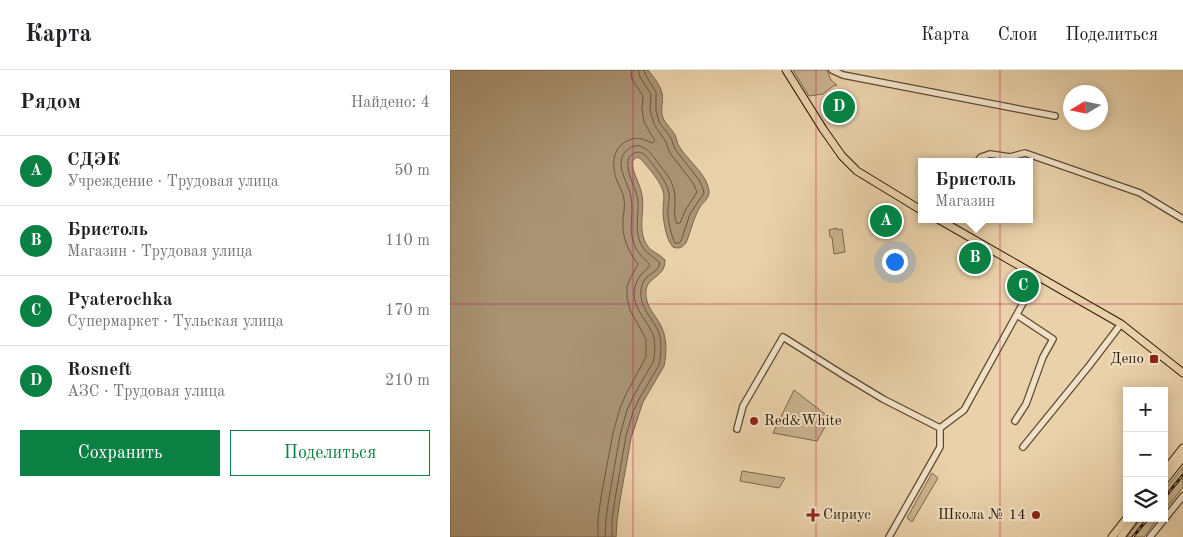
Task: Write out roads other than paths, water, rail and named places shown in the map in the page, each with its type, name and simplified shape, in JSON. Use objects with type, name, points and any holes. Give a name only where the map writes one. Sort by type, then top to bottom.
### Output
[{"type":"main road","points":[[786,70],[842,156],[864,176],[918,208]]},
{"type":"main road","points":[[945,223],[1121,324],[1183,373]]},
{"type":"main road","points":[[1168,467],[1183,448]]},
{"type":"main road","points":[[1167,477],[1183,457]]},
{"type":"main road","points":[[1112,537],[1125,522]]},
{"type":"main road","points":[[1120,537],[1132,522]]},
{"type":"street","points":[[832,70],[843,76],[1055,116]]},
{"type":"street","points":[[980,158],[990,154],[1010,157],[1025,153],[1140,192],[1183,220]]},
{"type":"street","points":[[940,428],[964,410],[1038,276]]},
{"type":"street","points":[[1014,421],[1026,404],[1043,357],[1053,339],[1017,315]]},
{"type":"street","points":[[1024,447],[1121,324]]},
{"type":"street","points":[[737,429],[743,406],[783,336],[883,399],[940,428]]},
{"type":"street","points":[[889,537],[940,447],[940,428]]},
{"type":"street","points":[[1150,537],[1183,496]]},
{"type":"water","points":[[450,70],[648,70],[661,90],[664,120],[675,135],[683,152],[701,173],[708,185],[708,196],[700,207],[686,243],[681,247],[675,248],[668,240],[665,230],[663,191],[641,159],[637,157],[632,161],[633,170],[642,195],[642,233],[644,239],[653,251],[665,260],[662,271],[648,284],[646,296],[662,329],[666,350],[664,366],[643,402],[631,438],[620,500],[616,537],[450,537]]},
{"type":"railway","points":[[1168,493],[1183,475]]},
{"type":"railway","points":[[1133,537],[1145,522]]},
{"type":"place","name":"Rosneft","points":[[839,107]]},
{"type":"place","name":"СДЭК","points":[[886,221]]},
{"type":"place","name":"Бристоль","points":[[975,258]]},
{"type":"place","name":"Pyaterochka","points":[[1023,286]]},
{"type":"place","name":"Депо","points":[[1154,359]]},
{"type":"place","name":"Red&White","points":[[754,421]]},
{"type":"place","name":"Сириус","points":[[813,515]]},
{"type":"place","name":"Школа № 14","points":[[1036,515]]}]
